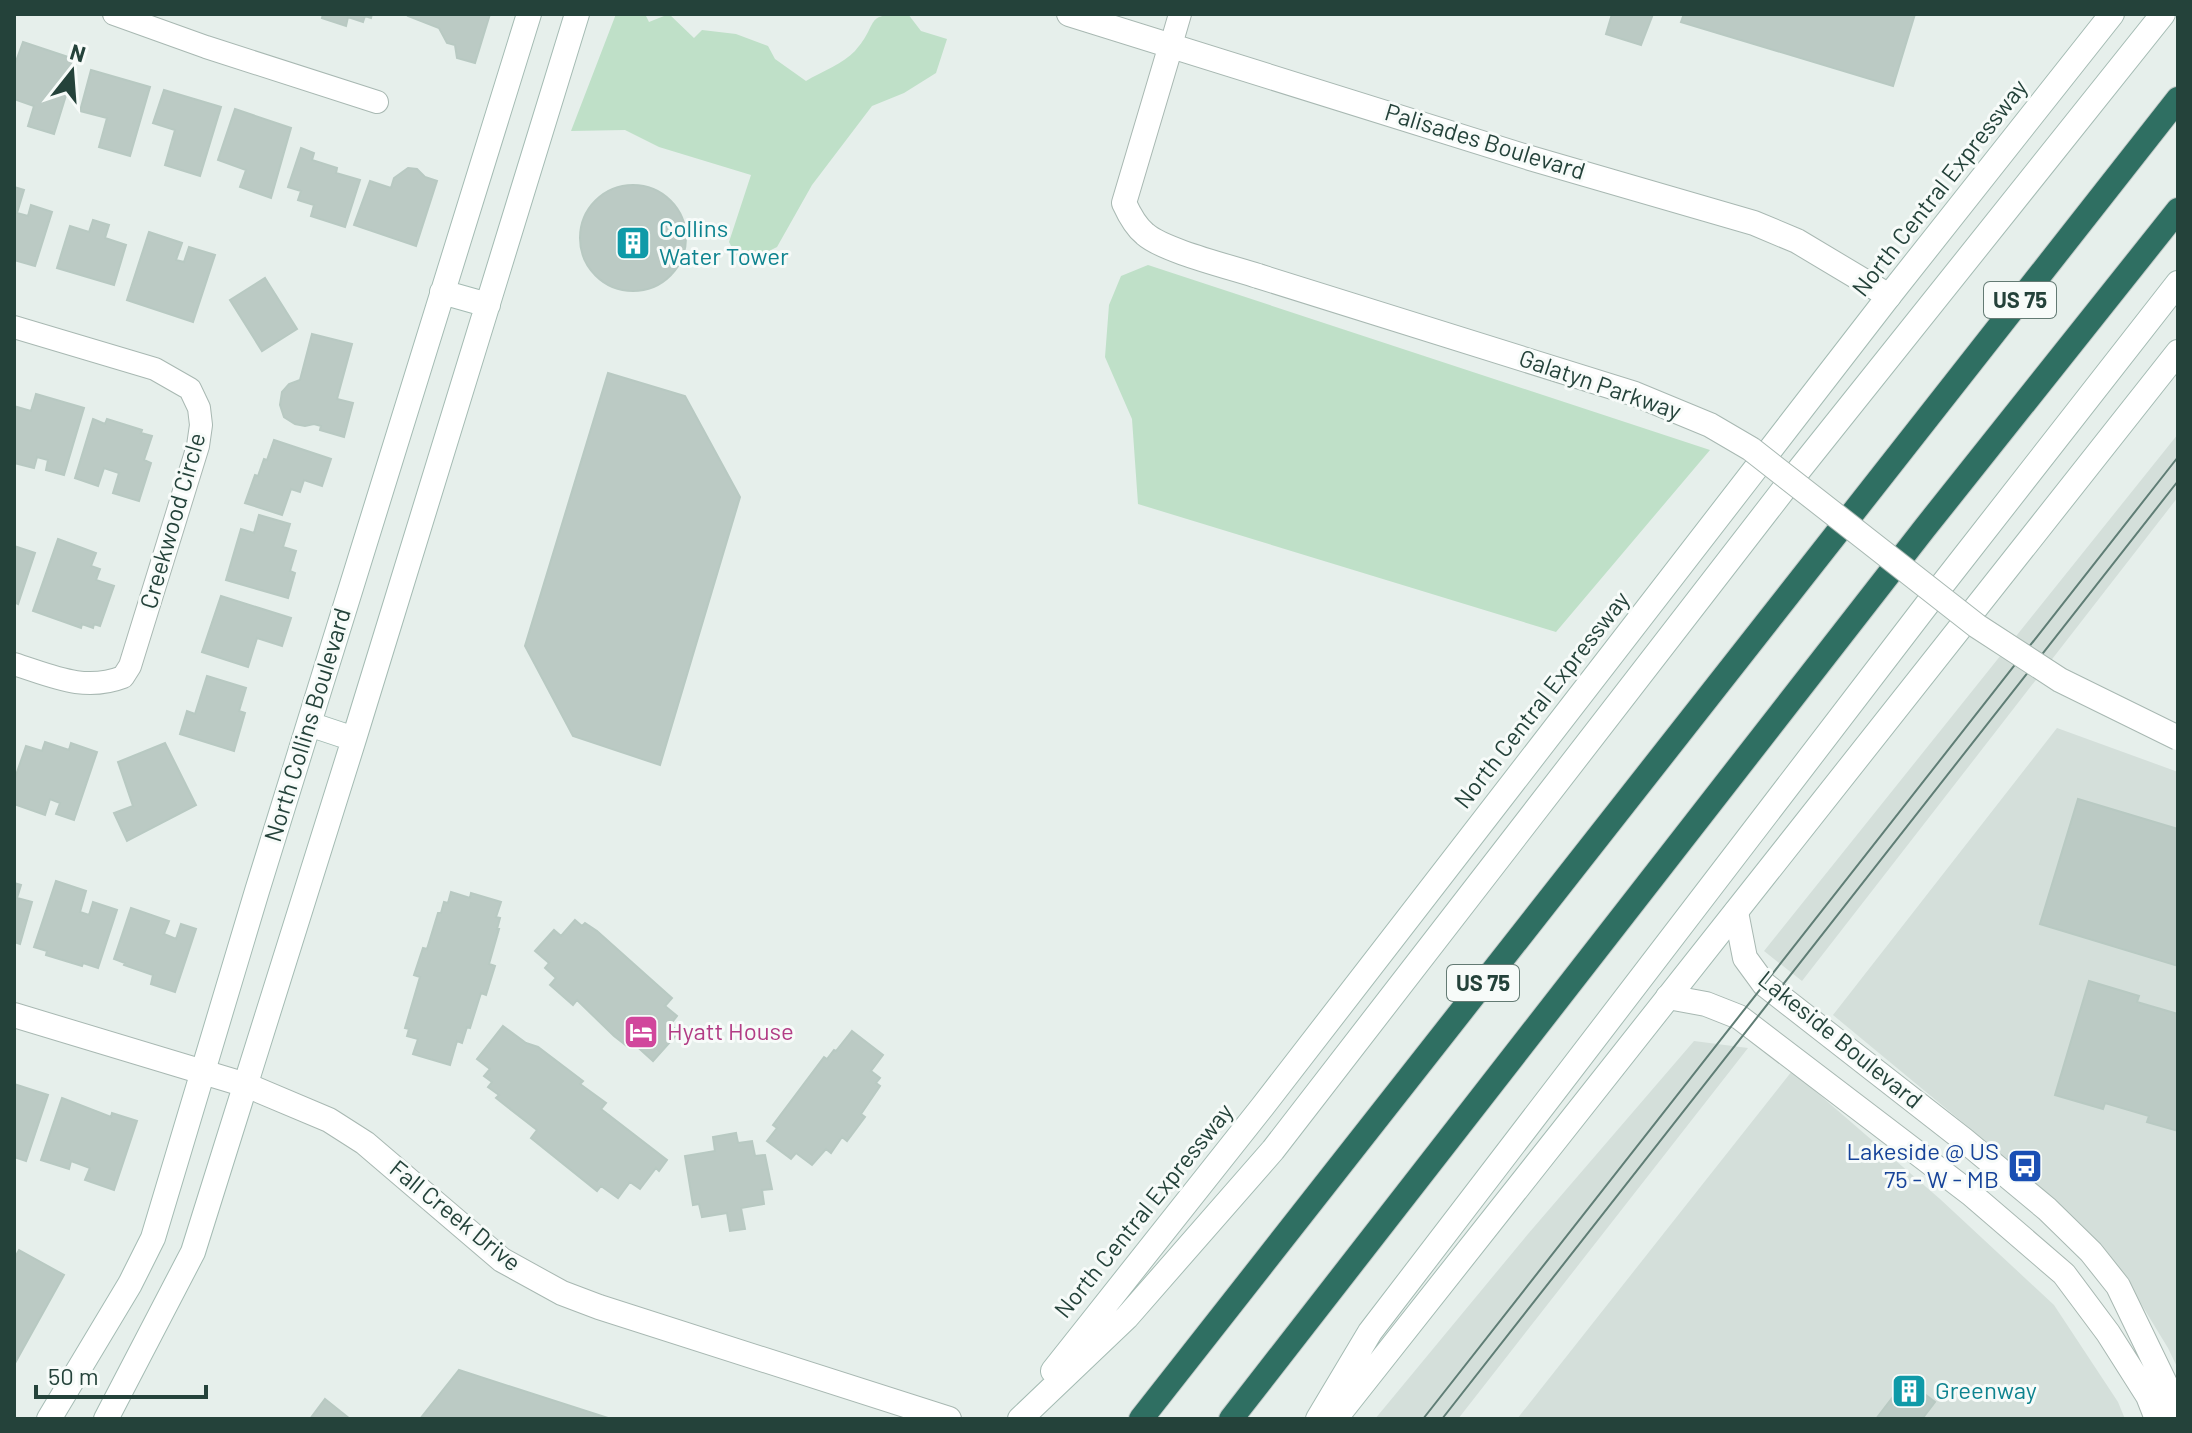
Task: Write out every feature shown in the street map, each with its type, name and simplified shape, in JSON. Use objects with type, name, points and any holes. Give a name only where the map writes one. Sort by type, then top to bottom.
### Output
[{"type":"highway","name":"US 75","points":[[1141,1419],[2178,99]]},
{"type":"highway","name":"US 75","points":[[1231,1419],[1924,529],[2178,210]]},
{"type":"main road","name":"North Collins Boulevard","points":[[59,1415],[153,1238],[529,14]]},
{"type":"main road","name":"North Collins Boulevard","points":[[106,1419],[193,1252],[577,14]]},
{"type":"main road","name":"Palisades Boulevard","points":[[1069,14],[1530,158],[1754,223],[1797,241],[1889,296]]},
{"type":"main road","name":"North Central Expressway","points":[[1018,1419],[1889,296],[2112,14]]},
{"type":"main road","points":[[1018,1419],[1127,1317],[1273,1150],[1791,480],[2163,14]]},
{"type":"main road","name":"Galatyn Parkway","points":[[1171,45],[1124,203],[1131,218],[1146,236],[1181,251],[1663,404],[1723,433],[1751,449],[1977,626],[2060,680],[2178,738]]},
{"type":"main road","points":[[1318,1419],[1370,1332],[1935,594],[2178,283]]},
{"type":"main road","points":[[442,292],[488,305]]},
{"type":"main road","points":[[1335,1419],[2178,352]]},
{"type":"main road","points":[[309,724],[354,739]]},
{"type":"main road","name":"Lakeside Boulevard","points":[[1736,912],[1745,958],[1764,984],[1964,1140],[2047,1209],[2091,1252],[2118,1286],[2178,1410]]},
{"type":"main road","name":"Lakeside Boulevard","points":[[1668,997],[1706,1004],[1739,1017],[2020,1234],[2064,1274],[2090,1306],[2148,1396],[2157,1419]]},
{"type":"main road","name":"Fall Creek Drive","points":[[14,1015],[246,1085],[329,1120],[365,1143],[502,1260],[562,1293],[949,1419]]},
{"type":"street","points":[[114,14],[377,102]]},
{"type":"street","points":[[1171,45],[1180,14]]},
{"type":"street","name":"Creekwood Circle","points":[[14,327],[155,369],[177,380],[190,389],[199,408],[201,425],[191,475],[130,666],[123,677],[97,685],[80,684],[14,664]]},
{"type":"shaded area","points":[[2178,434],[2178,497],[1802,981],[1764,951]]},
{"type":"shaded area","points":[[2057,728],[2178,772],[2178,1369],[2121,1271],[1984,1140],[1833,1015]]},
{"type":"shaded area","points":[[1694,1041],[1748,1048],[1458,1419],[1375,1419],[1528,1234]]},
{"type":"shaded area","points":[[1792,1071],[1940,1199],[2054,1305],[2118,1402],[2125,1419],[1517,1419]]},
{"type":"green space","points":[[616,14],[645,14],[649,22],[669,14],[694,38],[702,30],[736,34],[768,46],[775,59],[806,81],[855,51],[877,18],[908,14],[921,31],[947,39],[936,73],[904,93],[872,106],[812,185],[777,247],[741,265],[729,242],[751,175],[659,147],[625,130],[571,131]]},
{"type":"green space","points":[[1148,265],[1710,450],[1556,632],[1138,504],[1132,419],[1105,357],[1109,305],[1121,276]]},
{"type":"building","points":[[323,14],[372,14],[371,18],[365,16],[363,22],[348,17],[346,26],[322,18]]},
{"type":"building","points":[[409,14],[490,14],[475,63],[457,58],[455,45],[447,43],[439,28]]},
{"type":"building","points":[[1612,14],[1653,14],[1641,45],[1606,34]]},
{"type":"building","points":[[1684,14],[1915,14],[1893,86],[1681,22]]},
{"type":"building","points":[[23,42],[77,60],[54,134],[28,126],[34,106],[14,99],[14,67]]},
{"type":"building","points":[[91,70],[150,87],[130,156],[99,147],[107,118],[80,111]]},
{"type":"building","points":[[164,90],[221,107],[200,176],[165,165],[175,130],[153,123]]},
{"type":"building","points":[[235,109],[291,128],[271,198],[240,187],[246,170],[218,160]]},
{"type":"building","points":[[301,148],[314,153],[312,160],[337,168],[336,173],[360,180],[345,227],[311,216],[314,205],[298,200],[301,191],[288,187]]},
{"type":"building","points":[[408,168],[417,169],[425,177],[437,181],[416,246],[354,225],[370,181],[391,188],[394,178]]},
{"type":"building","name":"Collins Water Tower","points":[[633,185],[653,189],[670,201],[682,218],[686,238],[682,258],[670,275],[653,287],[633,291],[613,287],[596,275],[584,258],[580,238],[584,218],[596,201],[613,189]]},
{"type":"building","points":[[14,187],[24,190],[17,213],[28,216],[31,205],[52,212],[35,266],[14,260]]},
{"type":"building","points":[[93,220],[109,225],[105,238],[126,245],[114,285],[57,268],[70,226],[89,232]]},
{"type":"building","points":[[149,232],[182,243],[176,260],[184,262],[189,247],[215,255],[193,322],[127,300]]},
{"type":"building","points":[[265,278],[297,329],[262,351],[230,300]]},
{"type":"building","points":[[312,334],[352,344],[337,399],[353,403],[344,437],[320,430],[321,426],[314,424],[295,424],[284,417],[280,405],[282,392],[289,384],[300,380]]},
{"type":"building","points":[[608,373],[685,396],[740,497],[660,765],[573,736],[525,646]]},
{"type":"building","points":[[36,394],[84,408],[64,475],[46,470],[48,460],[37,457],[34,468],[14,463],[14,406],[31,411]]},
{"type":"building","points":[[93,419],[105,424],[107,419],[152,436],[144,460],[151,463],[139,501],[113,493],[119,473],[104,468],[98,486],[75,478]]},
{"type":"building","points":[[274,440],[331,459],[322,486],[304,480],[300,492],[291,489],[282,515],[245,503],[255,475],[258,476],[264,459],[267,460]]},
{"type":"building","points":[[259,515],[290,524],[283,547],[296,551],[290,571],[295,573],[288,598],[226,580],[241,529],[254,533]]},
{"type":"building","points":[[58,539],[96,553],[91,566],[100,569],[96,580],[114,586],[100,626],[94,624],[93,628],[82,624],[81,628],[33,611]]},
{"type":"building","points":[[14,546],[35,553],[18,604],[14,602]]},
{"type":"building","points":[[221,596],[291,618],[282,646],[257,638],[248,667],[202,652]]},
{"type":"building","points":[[207,676],[246,688],[239,711],[245,713],[234,751],[180,734],[187,711],[195,714]]},
{"type":"building","points":[[45,742],[69,750],[71,743],[97,752],[74,820],[56,814],[60,803],[50,799],[45,815],[14,804],[14,781],[26,746],[42,751]]},
{"type":"building","points":[[165,743],[196,805],[127,841],[114,813],[133,806],[118,762]]},
{"type":"building","points":[[2078,799],[2178,829],[2178,966],[2040,924]]},
{"type":"building","points":[[56,881],[86,891],[80,912],[89,915],[93,902],[117,910],[98,968],[46,955],[47,951],[34,947]]},
{"type":"building","points":[[14,883],[21,885],[17,898],[32,902],[20,944],[14,942]]},
{"type":"building","points":[[451,892],[470,898],[471,893],[501,902],[496,917],[500,918],[499,929],[489,964],[495,966],[486,995],[481,993],[470,1028],[467,1027],[462,1043],[457,1041],[450,1065],[413,1054],[418,1039],[407,1036],[409,1029],[405,1028],[420,977],[414,975],[423,948],[427,949],[438,913],[441,913],[444,902],[448,903]]},
{"type":"building","points":[[131,908],[169,921],[164,934],[176,939],[181,924],[196,929],[175,992],[151,984],[153,975],[114,959]]},
{"type":"building","points":[[575,920],[597,931],[672,998],[665,1006],[677,1016],[670,1025],[679,1032],[653,1061],[631,1041],[627,1046],[614,1036],[577,1000],[573,1005],[550,985],[556,978],[545,968],[549,963],[535,951],[554,930],[561,936]]},
{"type":"building","points":[[2089,981],[2139,996],[2137,1002],[2178,1014],[2178,1131],[2147,1122],[2149,1116],[2105,1103],[2103,1109],[2055,1095]]},
{"type":"building","points":[[503,1026],[526,1043],[538,1047],[583,1081],[580,1084],[606,1103],[601,1109],[667,1160],[659,1171],[656,1168],[640,1189],[630,1182],[618,1198],[601,1186],[597,1191],[531,1138],[537,1130],[496,1098],[499,1095],[488,1087],[492,1082],[484,1076],[490,1069],[477,1059]]},
{"type":"building","points":[[852,1031],[883,1055],[871,1071],[880,1078],[876,1083],[880,1086],[861,1114],[865,1117],[847,1141],[842,1137],[831,1153],[826,1149],[812,1165],[796,1153],[791,1159],[767,1141],[777,1128],[773,1125],[824,1057],[827,1059],[836,1051]]},
{"type":"building","points":[[14,1084],[48,1095],[26,1161],[14,1157]]},
{"type":"building","points":[[62,1098],[111,1117],[112,1113],[137,1121],[114,1190],[85,1180],[90,1168],[71,1161],[69,1169],[41,1160]]},
{"type":"building","points":[[736,1133],[738,1143],[752,1141],[755,1156],[765,1155],[772,1189],[762,1190],[764,1204],[741,1208],[745,1229],[730,1231],[727,1213],[702,1217],[699,1204],[693,1205],[685,1156],[715,1151],[713,1137]]},
{"type":"building","points":[[19,1250],[64,1275],[14,1365],[14,1259]]},
{"type":"building","points":[[459,1370],[611,1419],[420,1419]]},
{"type":"building","name":"Greenway","points":[[1906,1380],[1935,1402],[1922,1419],[1876,1419]]},
{"type":"building","points":[[325,1399],[350,1419],[310,1419]]},
{"type":"tram line","points":[[1423,1419],[2178,457]]},
{"type":"tram line","points":[[1442,1419],[2178,481]]},
{"type":"place","name":"Collins Water Tower","points":[[633,243]]},
{"type":"place","name":"Hyatt House","points":[[641,1032]]},
{"type":"place","name":"Lakeside @ US 75 - W - MB","points":[[2025,1166]]},
{"type":"place","name":"Greenway","points":[[1909,1391]]}]
